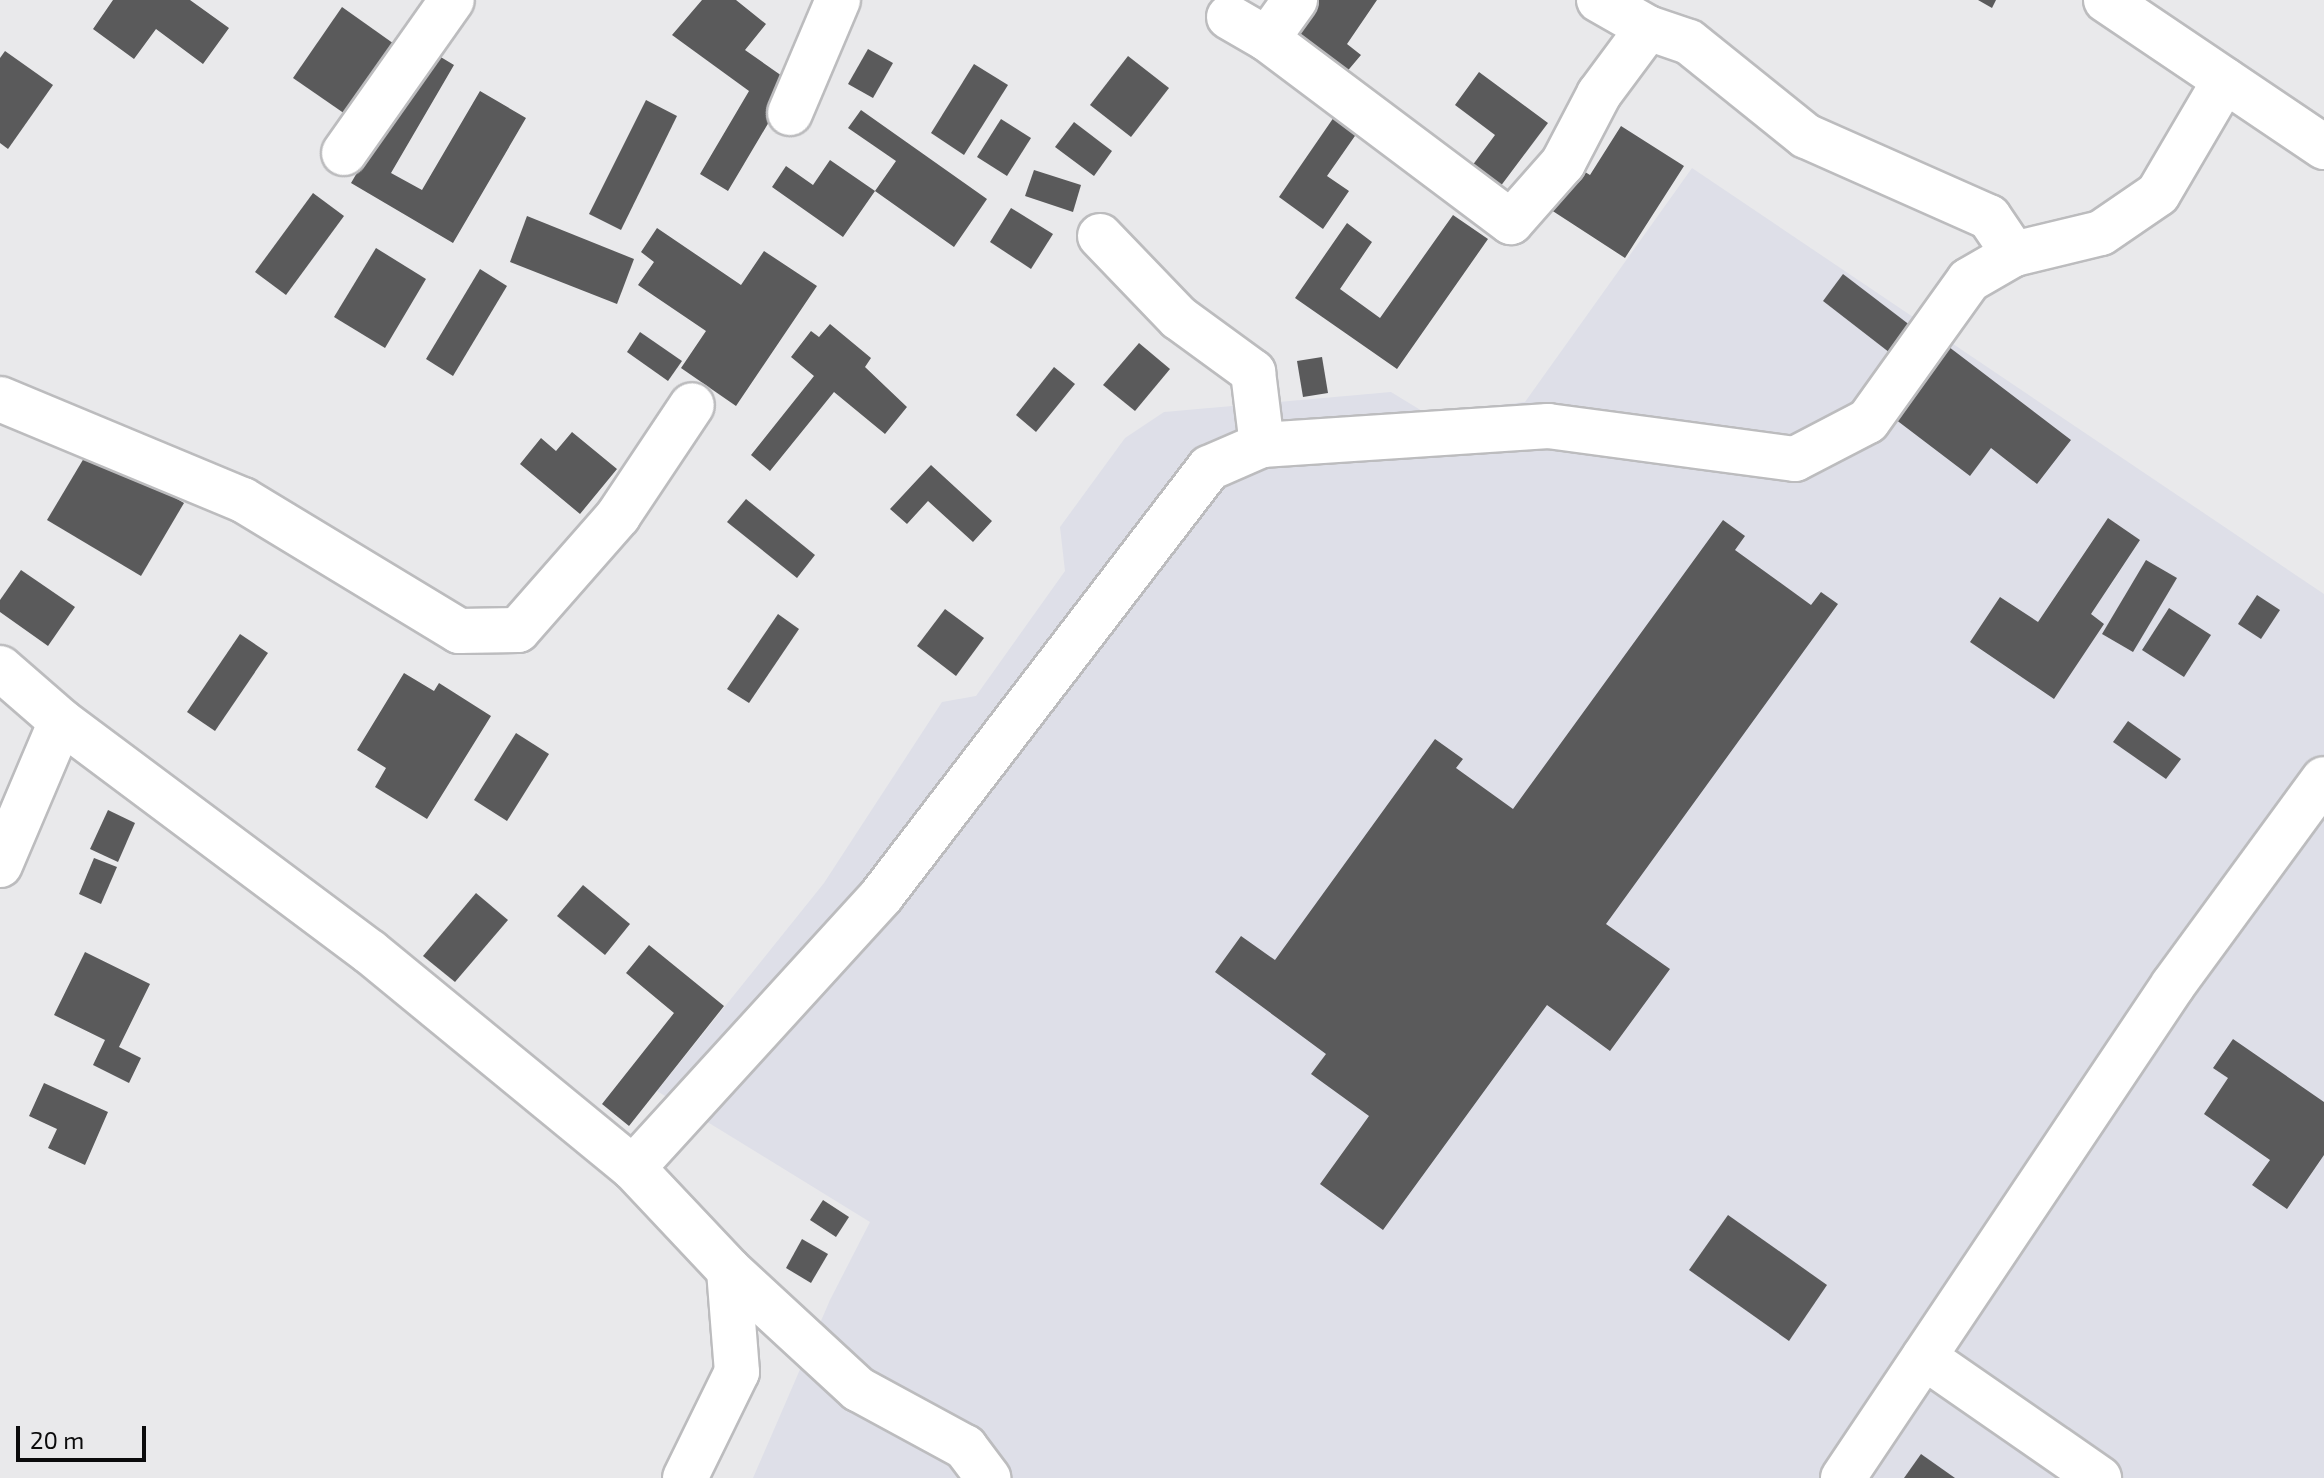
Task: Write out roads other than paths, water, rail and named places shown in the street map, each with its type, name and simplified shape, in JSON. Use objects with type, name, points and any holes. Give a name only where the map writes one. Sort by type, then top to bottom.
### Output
[{"type":"street","points":[[344,153],[452,0]]},
{"type":"street","points":[[790,113],[838,0]]},
{"type":"street","points":[[1267,39],[1295,0]]},
{"type":"street","points":[[1599,0],[1648,28],[1689,42],[1806,136],[1989,217],[2014,254]]},
{"type":"street","points":[[2106,0],[2324,147]]},
{"type":"street","points":[[1229,17],[1267,39],[1511,222],[1563,163],[1599,94],[1648,28]]},
{"type":"street","points":[[633,1168],[882,895],[1209,468],[1262,445],[1548,426],[1795,459],[1868,421],[1969,280],[2014,254],[2101,233],[2158,194],[2225,80]]},
{"type":"street","points":[[1100,236],[1179,318],[1253,372],[1262,445]]},
{"type":"street","points":[[0,399],[243,500],[459,631],[518,630],[618,516],[692,405]]},
{"type":"street","points":[[0,668],[61,721],[370,952],[633,1168],[729,1270],[858,1389],[965,1447],[988,1478]]},
{"type":"street","points":[[0,865],[61,721]]},
{"type":"street","points":[[1843,1478],[2173,985],[2318,800]]},
{"type":"street","points":[[685,1478],[737,1372],[729,1270]]},
{"type":"street","points":[[1924,1357],[2099,1478]]}]
